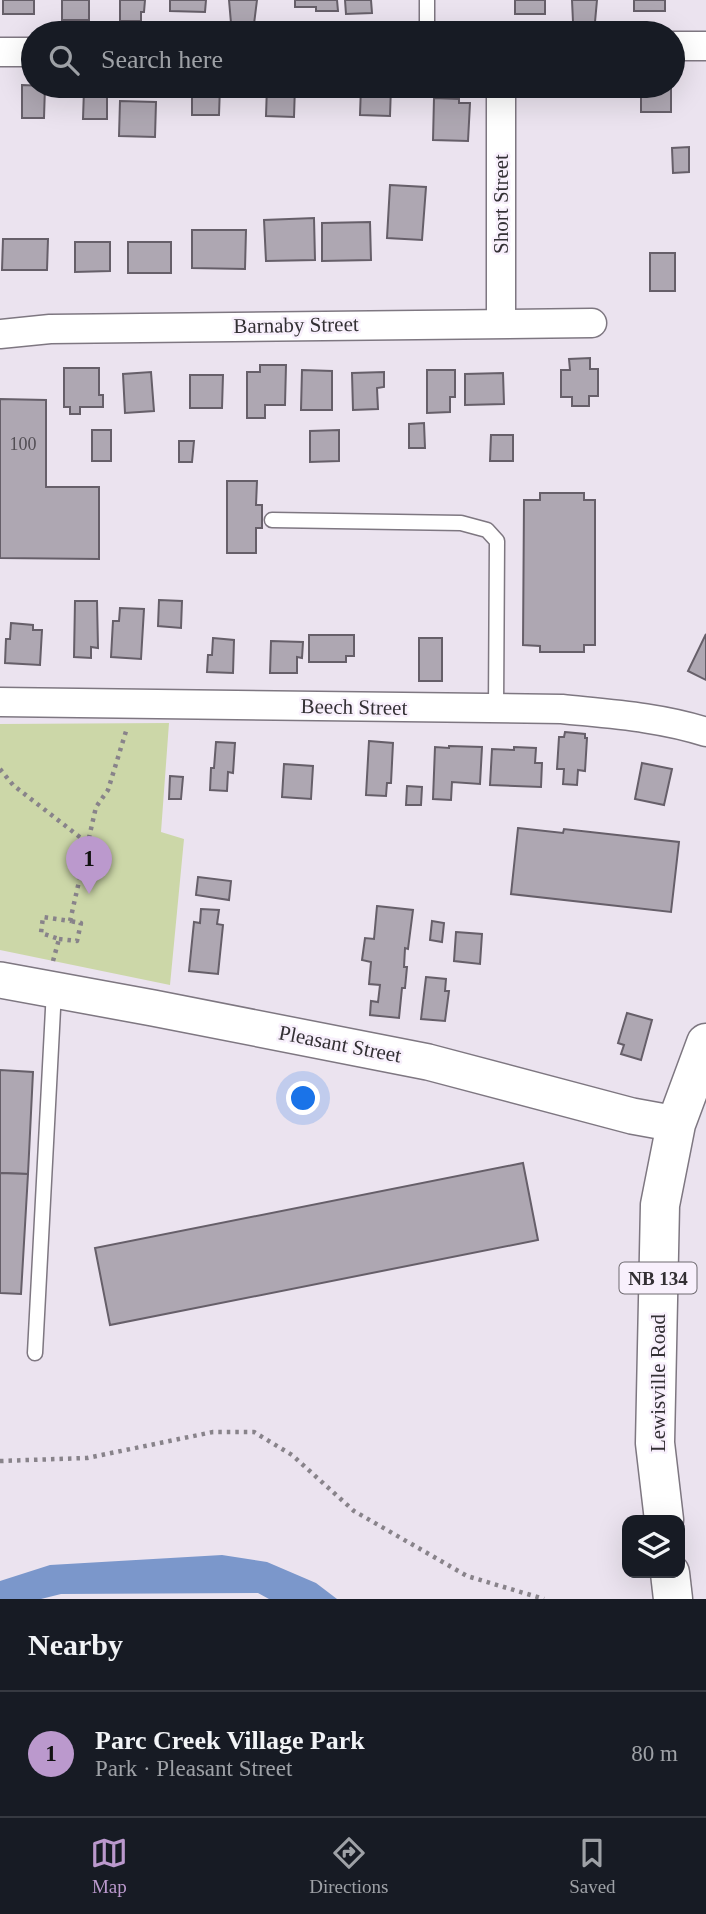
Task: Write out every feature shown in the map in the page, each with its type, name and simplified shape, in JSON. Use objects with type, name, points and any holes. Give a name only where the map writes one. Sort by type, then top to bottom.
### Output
[{"type":"main road","name":"Lewisville Road","points":[[663,1515],[655,1443],[660,1205],[676,1124],[706,1043]]},
{"type":"main road","points":[[671,1578],[673,1599]]},
{"type":"street","points":[[685,46],[706,46]]},
{"type":"street","points":[[0,52],[21,52]]},
{"type":"street","name":"Short Street","points":[[501,98],[501,323]]},
{"type":"street","name":"Barnaby Street","points":[[0,334],[50,328],[592,323]]},
{"type":"street","name":"Beech Street","points":[[0,702],[562,709],[626,716],[706,732]]},
{"type":"street","name":"Pleasant Street","points":[[0,981],[428,1062],[632,1116],[676,1124]]},
{"type":"lane","points":[[427,0],[427,21]]},
{"type":"lane","points":[[272,520],[461,523],[487,530],[497,541],[496,709]]},
{"type":"lane","points":[[35,1353],[54,990]]},
{"type":"path","points":[[70,921],[96,807],[108,790],[120,747],[132,718],[133,704]]},
{"type":"path","points":[[0,769],[13,785],[81,838],[86,849]]},
{"type":"path","points":[[43,917],[80,923],[76,942],[59,939],[41,933],[43,917]]},
{"type":"path","points":[[54,990],[53,961],[59,939]]},
{"type":"path","points":[[0,1461],[87,1458],[212,1432],[254,1432],[292,1455],[354,1511],[467,1576],[544,1599]]},
{"type":"green space","points":[[169,723],[161,832],[184,839],[170,985],[0,950],[0,724]]},
{"type":"water","points":[[222,1555],[267,1562],[316,1583],[337,1599],[269,1599],[258,1593],[61,1594],[41,1599],[0,1599],[0,1581],[50,1565]]},
{"type":"building","points":[[3,0],[34,0],[34,14],[3,14]]},
{"type":"building","points":[[62,0],[89,0],[89,20],[62,20]]},
{"type":"building","points":[[120,0],[145,0],[141,21],[120,21]]},
{"type":"building","points":[[170,0],[206,0],[205,12],[170,11]]},
{"type":"building","points":[[229,0],[257,0],[254,21],[231,21]]},
{"type":"building","points":[[295,0],[337,0],[338,11],[295,7]]},
{"type":"building","points":[[345,0],[371,0],[372,13],[346,14]]},
{"type":"building","points":[[515,0],[545,0],[545,14],[515,14]]},
{"type":"building","points":[[572,0],[597,0],[595,21],[573,21]]},
{"type":"building","points":[[634,0],[665,0],[665,11],[634,11]]},
{"type":"building","points":[[22,98],[45,98],[44,118],[22,118]]},
{"type":"building","points":[[84,98],[107,98],[107,119],[83,119]]},
{"type":"building","points":[[192,98],[220,98],[219,115],[192,115]]},
{"type":"building","points":[[267,98],[295,98],[294,117],[266,116]]},
{"type":"building","points":[[361,98],[391,98],[390,116],[360,115]]},
{"type":"building","points":[[434,98],[459,99],[459,103],[470,103],[468,141],[433,140]]},
{"type":"building","points":[[641,98],[671,98],[671,112],[641,112]]},
{"type":"building","points":[[120,101],[156,102],[155,137],[119,136]]},
{"type":"building","points":[[689,147],[689,172],[673,173],[672,148]]},
{"type":"building","points":[[390,185],[426,187],[422,240],[387,238]]},
{"type":"building","points":[[314,218],[315,260],[266,261],[264,220]]},
{"type":"building","points":[[370,222],[371,260],[322,261],[322,223]]},
{"type":"building","points":[[192,230],[246,230],[245,269],[192,268]]},
{"type":"building","points":[[3,239],[48,239],[47,270],[2,270]]},
{"type":"building","points":[[75,242],[110,242],[110,271],[75,272]]},
{"type":"building","points":[[128,242],[171,242],[171,273],[128,273]]},
{"type":"building","points":[[650,253],[675,253],[675,291],[650,291]]},
{"type":"building","points":[[590,358],[590,369],[598,369],[598,396],[589,396],[589,406],[572,406],[572,397],[561,397],[561,370],[570,370],[569,359]]},
{"type":"building","points":[[260,365],[286,365],[285,405],[265,405],[265,418],[247,418],[247,372],[260,372]]},
{"type":"building","points":[[64,368],[99,368],[99,395],[103,395],[103,407],[80,407],[80,414],[70,414],[70,407],[64,407]]},
{"type":"building","points":[[302,370],[332,371],[332,410],[301,410]]},
{"type":"building","points":[[427,370],[455,370],[455,397],[450,397],[450,412],[427,413]]},
{"type":"building","points":[[151,372],[154,411],[125,413],[123,374]]},
{"type":"building","points":[[384,372],[384,387],[377,388],[378,409],[353,410],[352,373]]},
{"type":"building","points":[[503,373],[504,404],[465,405],[465,374]]},
{"type":"building","points":[[190,375],[223,375],[222,408],[190,408]]},
{"type":"building","points":[[0,399],[46,400],[46,487],[99,487],[99,559],[0,558]]},
{"type":"building","points":[[424,423],[425,448],[409,448],[409,424]]},
{"type":"building","points":[[92,430],[111,430],[111,461],[92,461]]},
{"type":"building","points":[[339,430],[339,461],[310,462],[310,431]]},
{"type":"building","points":[[491,435],[513,435],[513,461],[490,461]]},
{"type":"building","points":[[179,441],[194,441],[192,462],[179,462]]},
{"type":"building","points":[[227,481],[257,481],[256,505],[262,505],[262,528],[256,528],[256,553],[227,553]]},
{"type":"building","points":[[540,493],[584,493],[584,500],[595,500],[595,645],[584,645],[584,652],[540,652],[540,646],[523,645],[524,500],[540,500]]},
{"type":"building","points":[[159,600],[182,601],[181,628],[158,626]]},
{"type":"building","points":[[75,601],[97,601],[98,648],[91,647],[91,658],[74,657]]},
{"type":"building","points":[[120,608],[144,609],[141,659],[111,657],[113,621],[119,621]]},
{"type":"building","points":[[11,623],[33,625],[33,630],[42,630],[40,665],[5,663],[6,639],[10,639]]},
{"type":"building","points":[[706,634],[706,680],[688,671]]},
{"type":"building","points":[[309,635],[354,635],[354,656],[346,656],[346,662],[309,662]]},
{"type":"building","points":[[213,638],[234,640],[233,673],[207,672]]},
{"type":"building","points":[[419,638],[442,638],[442,681],[419,681]]},
{"type":"building","points":[[271,641],[303,642],[302,658],[297,657],[297,673],[270,673]]},
{"type":"building","points":[[565,732],[585,734],[587,738],[585,771],[578,770],[577,785],[563,784],[564,769],[557,769],[559,737],[564,737]]},
{"type":"building","points":[[369,741],[393,743],[391,783],[387,783],[386,796],[366,795]]},
{"type":"building","points":[[216,742],[235,743],[233,773],[228,772],[227,791],[210,790]]},
{"type":"building","points":[[435,747],[482,747],[480,784],[452,782],[451,800],[433,799]]},
{"type":"building","points":[[514,747],[536,748],[535,763],[542,763],[541,787],[490,785],[492,749],[514,750]]},
{"type":"building","points":[[642,763],[672,769],[664,805],[635,799]]},
{"type":"building","points":[[284,764],[313,766],[311,799],[282,797]]},
{"type":"building","points":[[170,776],[183,777],[181,799],[169,799]]},
{"type":"building","points":[[407,786],[422,787],[421,805],[406,805]]},
{"type":"building","points":[[518,828],[563,833],[564,829],[679,842],[671,912],[511,894]]},
{"type":"building","points":[[198,877],[231,881],[229,900],[196,895]]},
{"type":"building","points":[[377,906],[413,910],[408,949],[405,948],[404,967],[407,967],[399,1018],[370,1015],[371,1001],[378,1002],[380,985],[369,984],[371,962],[362,960],[365,938],[374,939]]},
{"type":"building","points":[[201,909],[219,910],[217,924],[223,925],[218,974],[189,971],[194,922],[200,923]]},
{"type":"building","points":[[432,921],[444,923],[442,942],[430,940]]},
{"type":"building","points":[[456,932],[482,934],[480,964],[454,961]]},
{"type":"building","points":[[426,977],[446,979],[445,991],[449,991],[445,1021],[421,1019]]},
{"type":"building","points":[[627,1013],[652,1020],[641,1060],[621,1054],[624,1045],[618,1043]]},
{"type":"building","points":[[0,1070],[33,1072],[28,1174],[0,1173]]},
{"type":"building","points":[[523,1163],[538,1240],[110,1325],[95,1248]]},
{"type":"building","points":[[0,1173],[28,1174],[21,1294],[0,1293]]},
{"type":"place","name":"Parc Creek Village Park","points":[[89,894]]}]
